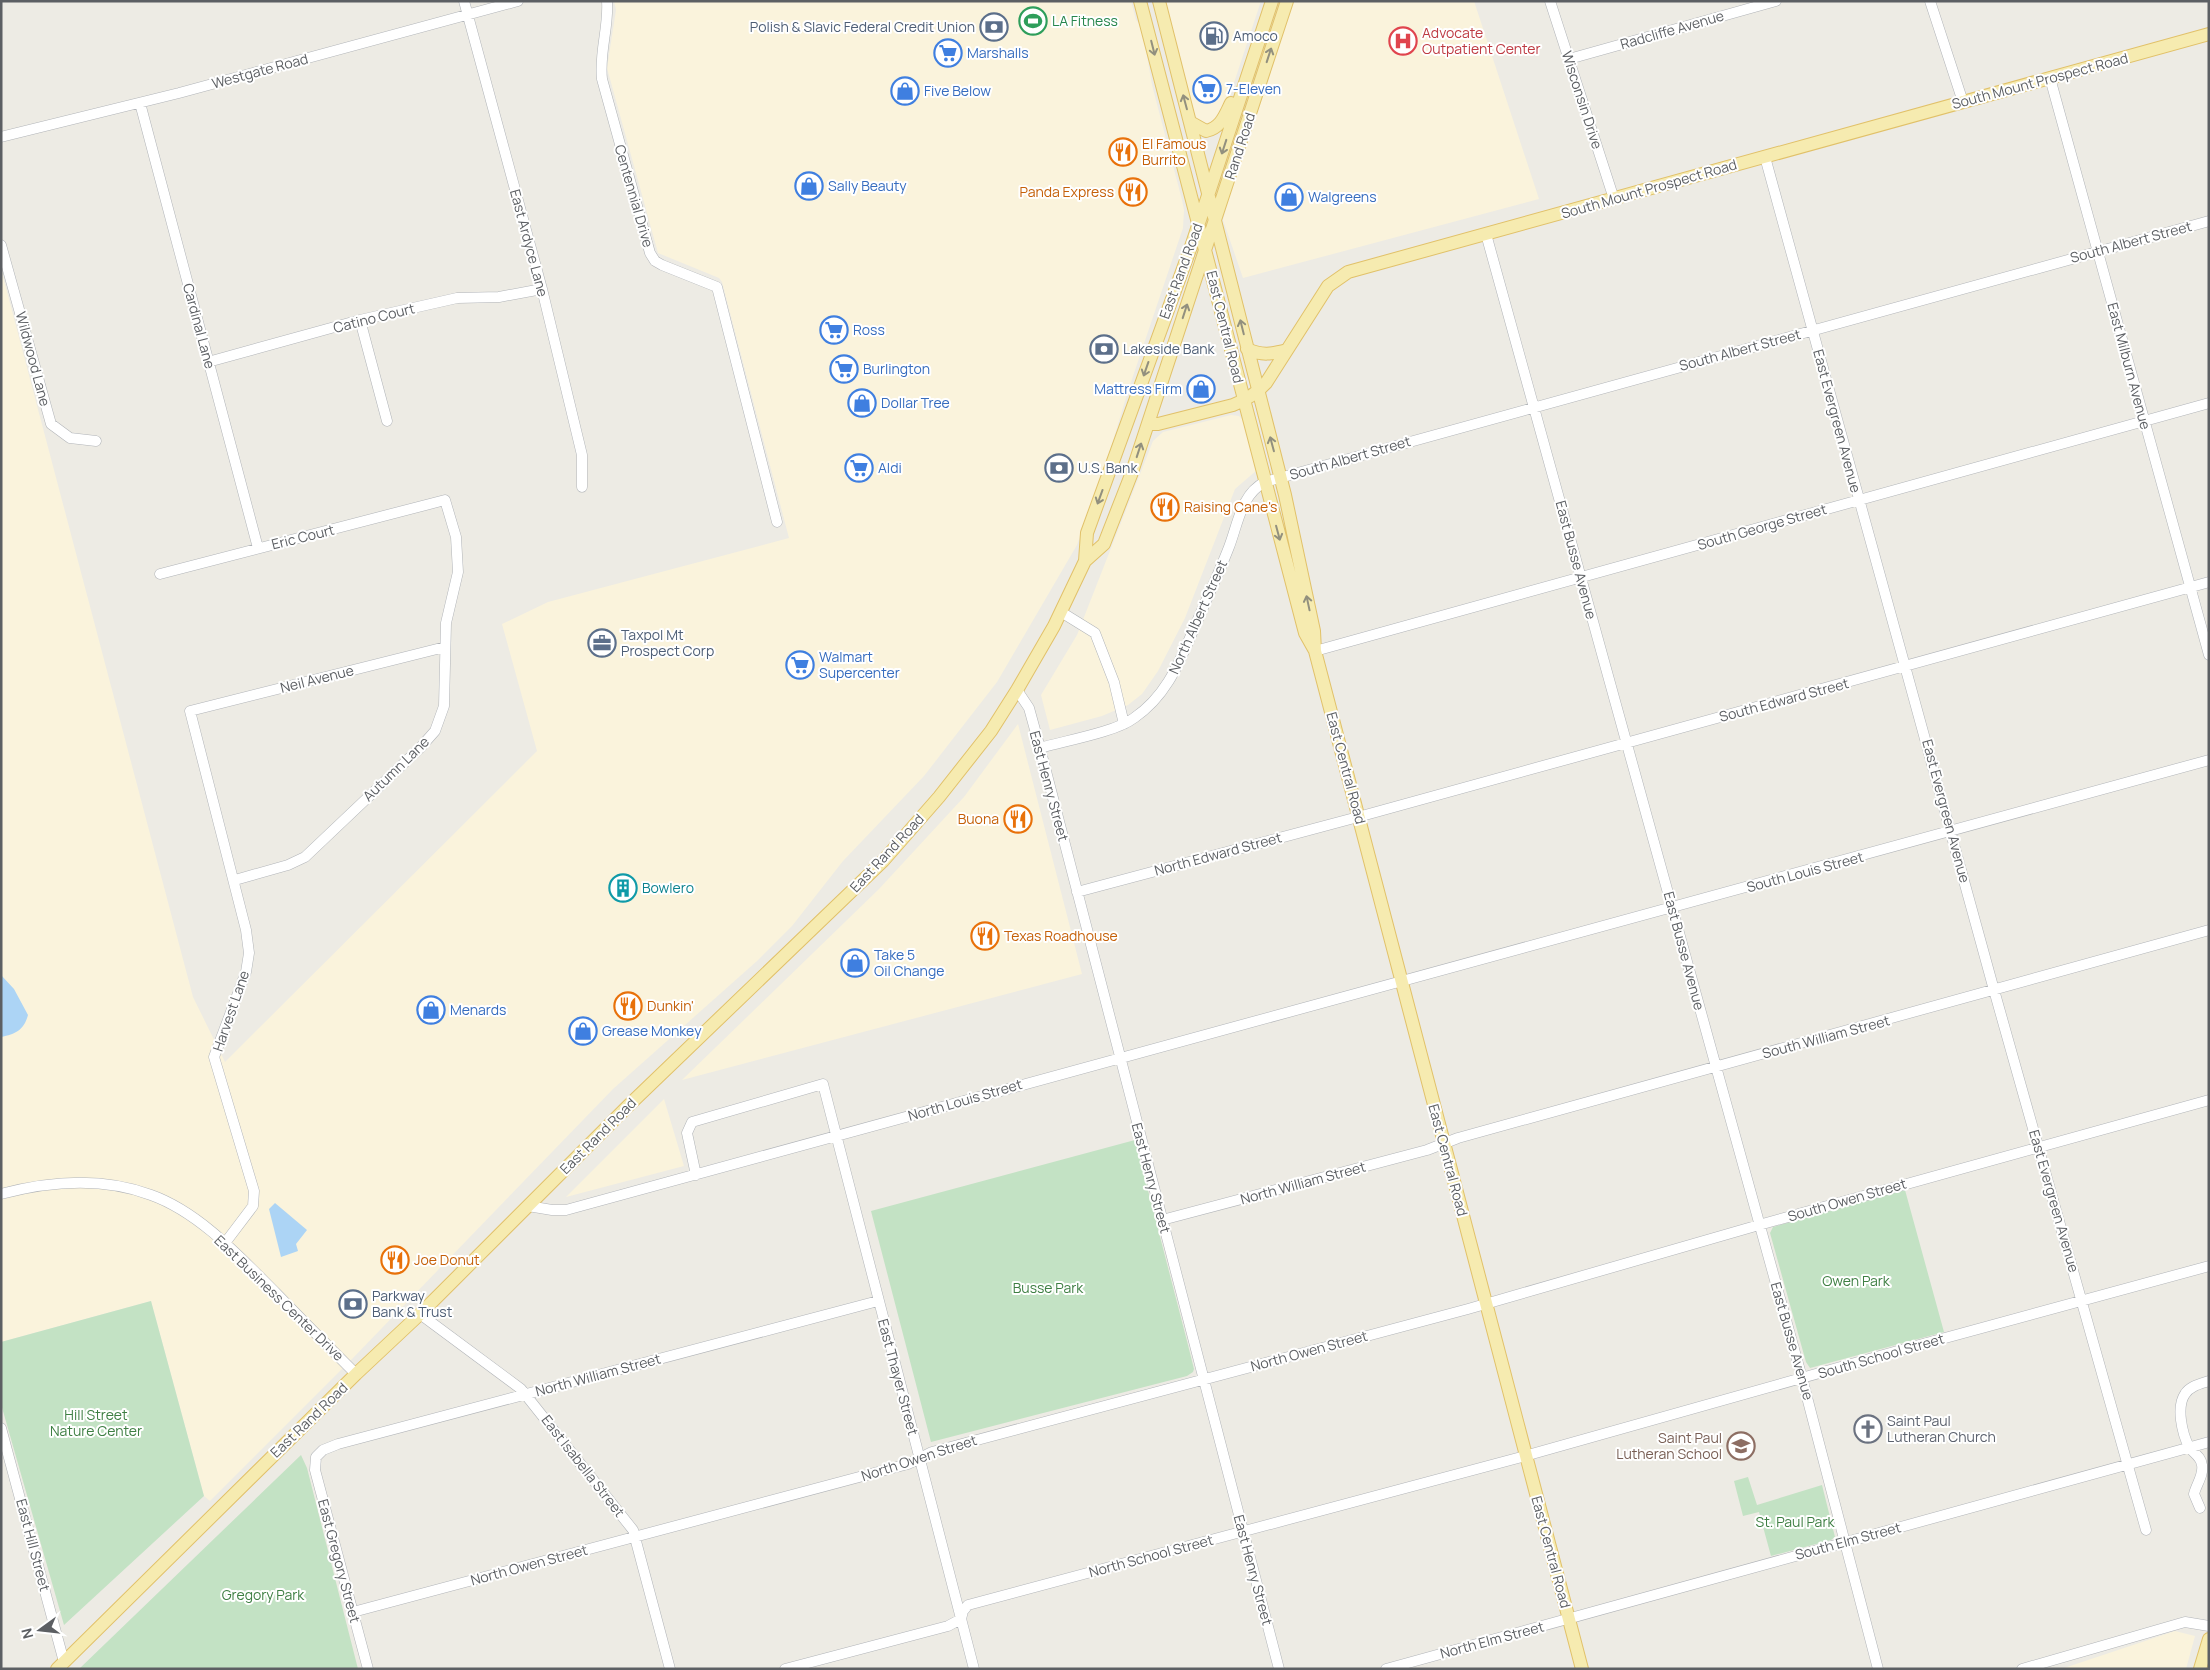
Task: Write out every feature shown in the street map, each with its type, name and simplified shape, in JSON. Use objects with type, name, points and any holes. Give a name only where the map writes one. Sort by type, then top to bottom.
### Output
[{"type":"main road","name":"East Central Road","points":[[1140,1],[1244,401],[1273,480],[1314,631],[1315,651],[1582,1669]]},
{"type":"main road","name":"East Central Road","points":[[1159,1],[1259,391],[1273,480]]},
{"type":"main road","name":"Rand Road","points":[[1204,208],[1272,1]]},
{"type":"main road","name":"Rand Road","points":[[1210,234],[1287,1]]},
{"type":"main road","name":"South Mount Prospect Road","points":[[1148,424],[1158,424],[1244,401],[1259,391],[1266,383],[1316,303],[1336,279],[1348,272],[2209,34]]},
{"type":"main road","points":[[1190,122],[1206,131],[1219,126],[1254,55]]},
{"type":"main road","name":"East Rand Road","points":[[1085,561],[1086,533],[1204,208]]},
{"type":"main road","name":"East Rand Road","points":[[61,1665],[356,1374],[420,1314],[628,1106],[883,861],[939,797],[991,731],[1017,690],[1061,612],[1085,561],[1104,544],[1131,475],[1210,234]]},
{"type":"main road","points":[[1248,349],[1258,354],[1272,354],[1287,350]]},
{"type":"main road","points":[[2200,1669],[2209,1639]]},
{"type":"street","name":"East Ardyce Lane","points":[[464,1],[542,290],[582,455],[582,487]]},
{"type":"street","name":"Westgate Road","points":[[1,137],[140,103],[518,1]]},
{"type":"street","name":"Centennial Drive","points":[[607,1],[608,12],[601,53],[602,79],[650,253],[655,261],[662,265],[717,287],[777,522]]},
{"type":"street","name":"Wisconsin Drive","points":[[1550,1],[1614,199]]},
{"type":"street","name":"Radcliffe Avenue","points":[[1569,59],[1776,1]]},
{"type":"street","points":[[1930,1],[1963,102]]},
{"type":"street","name":"East Milburn Avenue","points":[[2050,78],[2209,655]]},
{"type":"street","name":"Cardinal Lane","points":[[140,103],[258,548]]},
{"type":"street","name":"East Evergreen Avenue","points":[[1765,157],[1994,990],[2146,1530]]},
{"type":"street","name":"South Albert Street","points":[[1273,480],[1534,406],[2209,221]]},
{"type":"street","name":"East Busse Avenue","points":[[1486,234],[1802,1378],[1878,1669]]},
{"type":"street","name":"Wildwood Lane","points":[[1,245],[50,424],[70,438],[96,441]]},
{"type":"street","name":"Catino Court","points":[[208,362],[360,320],[457,298],[499,296],[542,290]]},
{"type":"street","points":[[360,320],[387,421]]},
{"type":"street","name":"South George Street","points":[[1315,651],[2209,403]]},
{"type":"street","name":"North Albert Street","points":[[1040,748],[1124,724],[1153,703],[1173,675],[1219,570],[1245,501],[1252,491],[1273,480]]},
{"type":"street","name":"Eric Court","points":[[160,574],[445,500]]},
{"type":"street","name":"Autumn Lane","points":[[235,880],[288,865],[305,857],[435,731],[444,706],[446,623],[458,572],[456,537],[445,500]]},
{"type":"street","name":"South Edward Street","points":[[1358,817],[2209,582]]},
{"type":"street","points":[[1061,612],[1095,633],[1114,682],[1124,724]]},
{"type":"street","name":"Neil Avenue","points":[[190,711],[445,647]]},
{"type":"street","name":"East Henry Street","points":[[1017,690],[1029,708],[1040,748],[1279,1669]]},
{"type":"street","name":"Harvest Lane","points":[[190,711],[235,880],[249,953],[246,972],[214,1057],[254,1191],[253,1206],[225,1243]]},
{"type":"street","name":"South Louis Street","points":[[1401,982],[2209,760]]},
{"type":"street","name":"North Edward Street","points":[[1077,892],[1358,817]]},
{"type":"street","name":"South William Street","points":[[1443,1144],[2209,930]]},
{"type":"street","name":"North Louis Street","points":[[528,1206],[566,1210],[836,1137],[1119,1057],[1401,982]]},
{"type":"street","name":"East Thayer Street","points":[[696,1175],[687,1133],[692,1122],[823,1084],[974,1669]]},
{"type":"street","name":"South Owen Street","points":[[1485,1303],[1759,1224],[2209,1100]]},
{"type":"street","name":"North William Street","points":[[1162,1220],[1427,1150],[1443,1144]]},
{"type":"street","name":"East Business Center Drive","points":[[1,1194],[54,1184],[98,1183],[130,1188],[152,1195],[179,1209],[225,1243],[356,1374]]},
{"type":"street","name":"South School Street","points":[[1525,1456],[2209,1266]]},
{"type":"street","name":"North William Street","points":[[318,1453],[338,1444],[878,1301]]},
{"type":"street","name":"North Owen Street","points":[[353,1612],[908,1464],[932,1452],[1485,1303]]},
{"type":"street","name":"East Isabella Street","points":[[420,1314],[512,1381],[526,1394],[633,1530],[637,1537],[670,1669]]},
{"type":"street","points":[[2200,1508],[2194,1494],[2202,1472],[2202,1464],[2197,1454],[2190,1448],[2182,1423],[2182,1403],[2184,1395],[2189,1389],[2209,1381]]},
{"type":"street","name":"East Hill Street","points":[[1,1428],[5,1456],[61,1665]]},
{"type":"street","name":"South Elm Street","points":[[1569,1619],[2209,1442]]},
{"type":"street","name":"East Gregory Street","points":[[318,1453],[315,1461],[315,1470],[368,1669]]},
{"type":"street","name":"North School Street","points":[[785,1669],[948,1626],[961,1619],[963,1611],[968,1605],[1525,1456]]},
{"type":"street","name":"North Elm Street","points":[[1386,1669],[1569,1619]]},
{"type":"street","points":[[2022,1669],[2047,1665],[2185,1622],[2209,1626]]},
{"type":"shaded area","points":[[614,1],[1131,1],[1136,20],[1142,27],[1152,85],[1182,200],[1184,210],[1183,228],[1077,545],[997,682],[924,776],[843,861],[792,926],[757,961],[613,1089],[352,1359],[210,1501],[204,1496],[151,1301],[1,1342],[1,269],[193,997],[225,1062],[537,751],[502,624],[548,602],[789,538],[722,282],[719,278],[658,253],[607,68],[616,10]]},
{"type":"shaded area","points":[[1165,1],[1261,1],[1226,107],[1219,119],[1208,124],[1197,119],[1193,111]]},
{"type":"shaded area","points":[[1292,1],[1474,1],[1539,199],[1243,278],[1223,220]]},
{"type":"shaded area","points":[[1231,415],[1239,416],[1243,420],[1257,470],[1235,489],[1185,618],[1158,671],[1142,694],[1128,705],[1102,716],[1050,730],[1041,695],[1077,635],[1153,441],[1163,432]]},
{"type":"shaded area","points":[[1018,724],[1082,974],[682,1080],[879,889],[964,797]]},
{"type":"shaded area","points":[[664,1099],[684,1166],[566,1197]]},
{"type":"shaded area","points":[[2175,1631],[2195,1636],[2186,1669],[2061,1669]]},
{"type":"green space","name":"Busse Park","points":[[1135,1140],[1194,1369],[1193,1372],[1187,1376],[931,1442],[871,1211]]},
{"type":"green space","name":"Owen Park","points":[[1905,1190],[1944,1332],[1810,1368],[1806,1362],[1770,1233],[1773,1227]]},
{"type":"green space","name":"Hill Street Nature Center","points":[[151,1301],[204,1496],[64,1625],[1,1404],[1,1342]]},
{"type":"green space","name":"Gregory Park","points":[[301,1455],[307,1468],[358,1669],[79,1669]]},
{"type":"green space","name":"St. Paul Park","points":[[1748,1477],[1757,1505],[1822,1485],[1835,1537],[1831,1540],[1771,1556],[1759,1512],[1743,1516],[1734,1481]]},
{"type":"water","points":[[1,975],[14,989],[28,1015],[22,1028],[1,1037]]},
{"type":"water","points":[[275,1203],[307,1230],[296,1244],[298,1251],[281,1257],[269,1209]]},
{"type":"place","name":"LA Fitness","points":[[1033,21]]},
{"type":"place","name":"Polish & Slavic Federal Credit Union","points":[[994,27]]},
{"type":"place","name":"Amoco","points":[[1214,36]]},
{"type":"place","name":"Advocate Outpatient Center","points":[[1403,41]]},
{"type":"place","name":"Marshalls","points":[[948,53]]},
{"type":"place","name":"7-Eleven","points":[[1207,89]]},
{"type":"place","name":"Five Below","points":[[905,91]]},
{"type":"place","name":"El Famous Burrito","points":[[1123,152]]},
{"type":"place","name":"Sally Beauty","points":[[809,186]]},
{"type":"place","name":"Panda Express","points":[[1133,192]]},
{"type":"place","name":"Walgreens","points":[[1289,197]]},
{"type":"place","name":"Ross","points":[[834,330]]},
{"type":"place","name":"Lakeside Bank","points":[[1104,349]]},
{"type":"place","name":"Burlington","points":[[844,369]]},
{"type":"place","name":"Mattress Firm","points":[[1201,389]]},
{"type":"place","name":"Dollar Tree","points":[[862,403]]},
{"type":"place","name":"Aldi","points":[[859,468]]},
{"type":"place","name":"U.S. Bank","points":[[1059,468]]},
{"type":"place","name":"Raising Cane's","points":[[1165,507]]},
{"type":"place","name":"Taxpol Mt Prospect Corp","points":[[602,643]]},
{"type":"place","name":"Walmart Supercenter","points":[[800,665]]},
{"type":"place","name":"Buona","points":[[1018,819]]},
{"type":"place","name":"Bowlero","points":[[623,888]]},
{"type":"place","name":"Texas Roadhouse","points":[[985,936]]},
{"type":"place","name":"Take 5 Oil Change","points":[[855,963]]},
{"type":"place","name":"Dunkin'","points":[[628,1006]]},
{"type":"place","name":"Menards","points":[[431,1010]]},
{"type":"place","name":"Grease Monkey","points":[[583,1031]]},
{"type":"place","name":"Joe Donut","points":[[395,1260]]},
{"type":"place","name":"Parkway Bank & Trust","points":[[353,1304]]},
{"type":"place","name":"Saint Paul Lutheran Church","points":[[1868,1429]]},
{"type":"place","name":"Saint Paul Lutheran School","points":[[1741,1446]]}]
